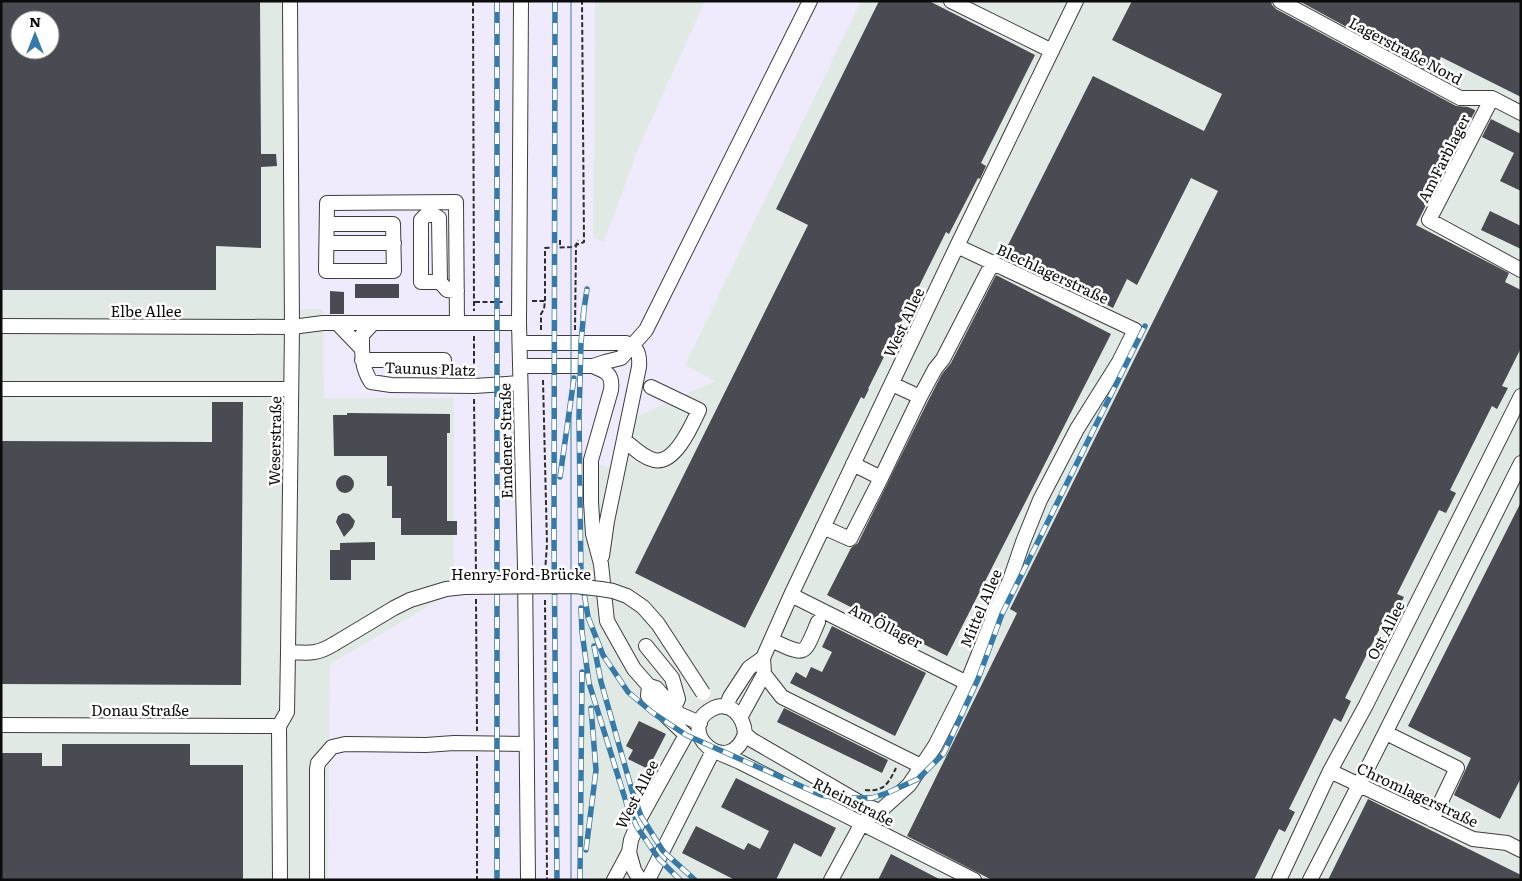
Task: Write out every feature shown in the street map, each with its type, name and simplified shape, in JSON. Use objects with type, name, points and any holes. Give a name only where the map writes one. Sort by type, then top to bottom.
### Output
[{"type":"street","name":"Weserstraße","points":[[280,880],[279,726],[287,712],[292,327],[290,1]]},
{"type":"street","name":"Emdener Straße","points":[[521,1],[519,322],[525,568],[528,880]]},
{"type":"street","points":[[520,366],[593,366],[621,358],[646,330],[810,1]]},
{"type":"street","points":[[951,1],[1052,51]]},
{"type":"street","name":"West Allee","points":[[764,674],[763,658],[791,595],[1076,1]]},
{"type":"street","name":"Lagerstraße Nord","points":[[1280,1],[1460,98],[1492,98],[1521,113]]},
{"type":"street","name":"Am Farblager","points":[[1492,98],[1429,220],[1521,270]]},
{"type":"street","points":[[327,224],[394,224],[394,271],[326,271],[327,202],[456,202],[458,323]]},
{"type":"street","points":[[327,243],[394,243]]},
{"type":"street","name":"Blechlagerstraße","points":[[957,246],[1135,330]]},
{"type":"street","points":[[823,527],[850,539],[920,397],[935,369],[943,359],[993,262]]},
{"type":"street","points":[[440,282],[447,290],[457,291]]},
{"type":"street","points":[[362,355],[362,335],[373,323],[519,322]]},
{"type":"street","name":"Elbe Allee","points":[[1,326],[292,327],[323,323],[373,323]]},
{"type":"street","points":[[337,323],[362,355],[444,360]]},
{"type":"street","name":"Mittel Allee","points":[[831,880],[862,823],[880,811],[909,785],[935,746],[967,683],[1010,580],[1040,500],[1078,428],[1119,362],[1135,330]]},
{"type":"street","points":[[520,343],[626,344],[632,346],[638,352],[639,367],[607,521],[601,564]]},
{"type":"street","name":"Taunus Platz","points":[[362,355],[365,374],[371,382],[391,385],[474,386],[520,383]]},
{"type":"street","points":[[593,366],[610,375],[612,382],[608,407],[592,460],[591,502],[593,534],[601,564],[607,621],[634,669],[648,686],[656,688],[707,747],[716,752],[733,750],[745,734],[741,716],[734,710],[721,706],[711,709],[704,715],[695,731]]},
{"type":"street","points":[[892,384],[920,397]]},
{"type":"street","points":[[624,440],[643,455],[652,460],[659,461],[678,447],[699,410],[651,387]]},
{"type":"street","points":[[1,389],[291,389]]},
{"type":"street","name":"Ost Allee","points":[[1279,880],[1330,771],[1366,705],[1521,396]]},
{"type":"street","points":[[1310,880],[1521,463]]},
{"type":"street","points":[[853,464],[881,478]]},
{"type":"street","name":"Henry-Ford-Brücke","points":[[288,652],[311,653],[323,651],[410,600],[446,590],[575,586],[600,589],[620,593],[644,607],[658,624],[703,693],[711,709]]},
{"type":"street","name":"Am Öllager","points":[[791,595],[967,683]]},
{"type":"street","points":[[771,640],[794,651],[801,652],[807,648],[818,622]]},
{"type":"street","points":[[646,646],[672,678],[678,699],[674,708]]},
{"type":"street","name":"West Allee","points":[[726,707],[730,697],[749,668],[763,658]]},
{"type":"street","points":[[741,716],[764,674],[782,697],[921,766]]},
{"type":"street","points":[[648,686],[648,696],[668,719],[695,731]]},
{"type":"street","name":"Donau Straße","points":[[1,725],[279,726]]},
{"type":"street","name":"West Allee","points":[[614,880],[629,852],[631,840],[642,816],[695,731]]},
{"type":"street","points":[[1386,733],[1457,768],[1432,820]]},
{"type":"street","points":[[745,734],[752,740],[864,805],[880,811]]},
{"type":"street","points":[[317,880],[317,769],[318,762],[332,747],[345,744],[426,745],[454,742],[527,744]]},
{"type":"street","points":[[648,880],[716,752]]},
{"type":"street","name":"Rheinstraße","points":[[716,752],[740,762],[974,880]]},
{"type":"street","name":"Chromlagerstraße","points":[[1330,771],[1473,839],[1507,843],[1521,850]]},
{"type":"street","points":[[629,852],[634,870],[640,880]]},
{"type":"path","points":[[473,1],[476,574]]},
{"type":"path","points":[[541,343],[541,314],[545,301],[545,248],[571,247],[584,242],[582,1]]},
{"type":"path","points":[[560,240],[560,248]]},
{"type":"path","points":[[575,330],[576,245],[578,240]]},
{"type":"path","points":[[542,366],[548,544],[545,574]]},
{"type":"path","points":[[545,593],[547,880]]},
{"type":"path","points":[[476,594],[477,880]]},
{"type":"shaded area","points":[[1,1],[294,1],[295,309],[323,309],[324,398],[454,398],[454,591],[330,664],[328,880],[1,880]]},
{"type":"shaded area","points":[[595,1],[705,1],[638,149],[604,242],[593,237]]},
{"type":"shaded area","points":[[861,1],[1521,1],[1521,880],[580,880],[584,459],[612,469],[635,417],[715,381],[685,365]]},
{"type":"building","points":[[1,1],[260,1],[261,154],[276,154],[277,166],[261,167],[261,248],[216,246],[216,290],[1,290]]},
{"type":"building","points":[[879,1],[929,1],[1035,55],[981,163],[986,166],[980,179],[978,178],[949,234],[946,232],[864,399],[861,397],[745,628],[635,573],[808,225],[776,209]]},
{"type":"building","points":[[1132,1],[1271,1],[1276,9],[1456,106],[1475,110],[1416,225],[1509,273],[1505,282],[1521,290],[1521,348],[1502,386],[1508,388],[1497,409],[1492,406],[1450,490],[1456,493],[1446,513],[1439,510],[1397,594],[1404,597],[1393,618],[1387,614],[1345,698],[1351,701],[1341,722],[1334,718],[1289,809],[1295,812],[1285,832],[1279,829],[1254,880],[992,880],[907,836],[1017,613],[1010,609],[1218,191],[1191,178],[1137,285],[1127,279],[1113,308],[1004,253],[1093,76],[1204,131],[1222,94],[1112,40]]},
{"type":"building","points":[[1299,1],[1521,1],[1521,97],[1441,57],[1433,74]]},
{"type":"building","points":[[1491,119],[1521,134],[1521,191],[1500,181],[1514,153],[1482,137]]},
{"type":"building","points":[[1490,211],[1521,226],[1521,249],[1481,230]]},
{"type":"building","points":[[996,275],[1111,334],[947,656],[827,595],[851,548],[858,543],[928,401],[942,374],[951,363]]},
{"type":"building","points":[[355,284],[399,284],[399,298],[355,298]]},
{"type":"building","points":[[330,291],[344,292],[344,314],[330,314]]},
{"type":"building","points":[[212,402],[243,402],[241,685],[1,684],[1,441],[212,442]]},
{"type":"building","points":[[347,413],[450,414],[450,433],[447,433],[447,521],[457,521],[457,535],[401,535],[401,518],[392,518],[392,486],[387,486],[387,456],[334,456],[333,415],[347,415]]},
{"type":"building","points":[[345,475],[353,480],[354,484],[349,492],[345,493],[337,488],[336,484],[341,476]]},
{"type":"building","points":[[1521,502],[1521,778],[1500,819],[1454,795],[1471,758],[1408,726]]},
{"type":"building","points":[[343,513],[349,514],[355,521],[353,527],[344,537],[336,522],[338,516]]},
{"type":"building","points":[[375,542],[375,560],[351,560],[351,580],[330,580],[330,550],[340,550],[340,543]]},
{"type":"building","points":[[832,626],[926,673],[895,736],[790,683],[796,672],[806,678],[811,667],[822,672],[832,652],[822,647]]},
{"type":"building","points":[[784,708],[888,760],[882,773],[777,722]]},
{"type":"building","points":[[639,721],[666,734],[648,769],[628,759],[633,750],[626,746]]},
{"type":"building","points":[[62,744],[190,744],[190,765],[243,765],[243,880],[1,880],[1,753],[42,753],[42,766],[62,766]]},
{"type":"building","points":[[736,778],[836,828],[821,857],[794,843],[776,880],[735,880],[682,853],[696,826],[744,850],[748,843],[760,849],[769,831],[721,807]]},
{"type":"building","points":[[1368,799],[1521,875],[1521,880],[1328,880]]},
{"type":"building","points":[[891,854],[941,880],[878,880]]},
{"type":"tram line","points":[[571,1],[571,880]]},
{"type":"railway","points":[[497,1],[497,880]]},
{"type":"railway","points":[[555,1],[554,536],[557,880]]},
{"type":"railway","points":[[583,316],[587,289]]},
{"type":"railway","points":[[584,310],[579,416],[581,575],[588,617],[603,655],[628,692],[653,713],[686,735],[821,795],[838,798],[872,798],[887,793],[918,779],[944,753],[978,679],[1002,614],[1145,326]]},
{"type":"railway","points":[[560,477],[574,378]]},
{"type":"railway","points":[[581,608],[582,632],[589,683],[627,805],[637,827],[659,859],[680,880]]},
{"type":"railway","points":[[594,646],[601,682],[641,816],[663,851],[695,880]]},
{"type":"railway","points":[[580,880],[582,672]]},
{"type":"railway","points":[[586,850],[596,770],[591,708]]}]
